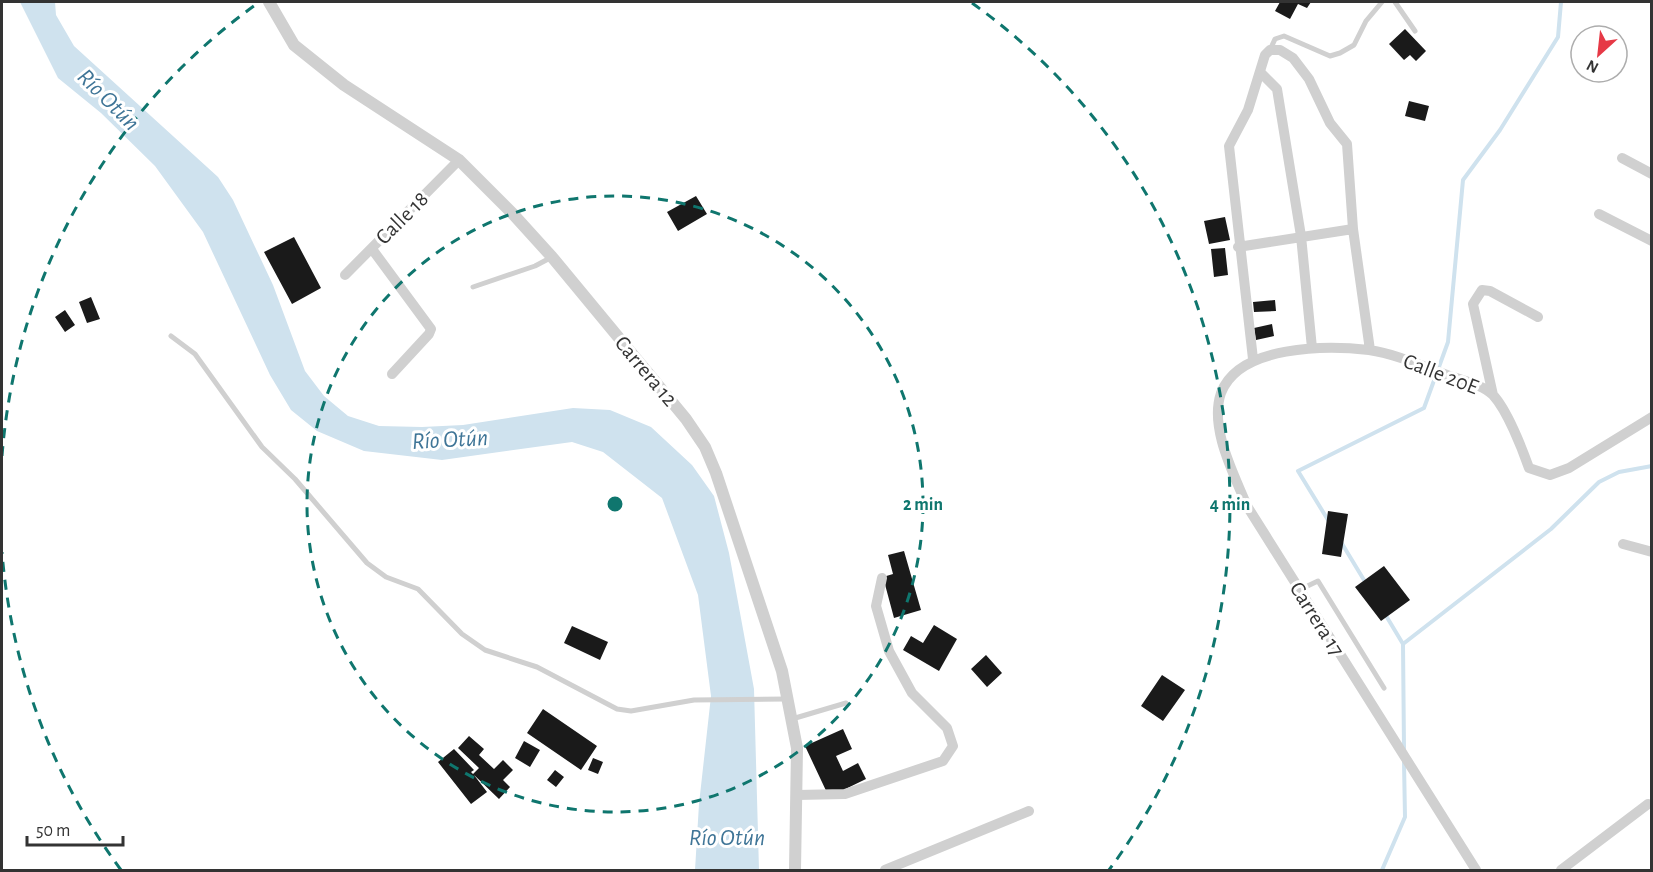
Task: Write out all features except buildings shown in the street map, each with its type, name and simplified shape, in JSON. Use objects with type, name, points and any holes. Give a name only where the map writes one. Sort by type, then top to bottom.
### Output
[{"type":"street","name":"Carrera 12","points":[[269,2],[294,45],[344,85],[459,160],[552,257],[686,419],[705,447],[716,473],[778,660],[788,699],[797,748],[795,870]]},
{"type":"street","points":[[1253,360],[1229,146],[1248,110],[1265,56],[1270,50],[1280,50],[1293,58],[1309,79],[1329,123],[1347,144],[1353,229],[1370,350]]},
{"type":"street","points":[[1260,72],[1277,89],[1301,236],[1312,348]]},
{"type":"street","points":[[1622,158],[1652,174]]},
{"type":"street","name":"Calle 18","points":[[345,275],[459,160]]},
{"type":"street","points":[[1599,214],[1652,241]]},
{"type":"street","points":[[1239,247],[1353,229]]},
{"type":"street","points":[[372,249],[430,329],[429,334],[392,374]]},
{"type":"street","points":[[1493,395],[1473,304],[1476,296],[1482,290],[1490,291],[1538,317]]},
{"type":"street","name":"Calle 20E","points":[[1253,360],[1312,348],[1370,350],[1408,361],[1480,388],[1493,395],[1518,438],[1529,468],[1550,475],[1569,468],[1652,417]]},
{"type":"street","name":"Carrera 17","points":[[1253,360],[1236,373],[1222,392],[1217,416],[1235,476],[1247,506],[1476,870]]},
{"type":"street","points":[[1623,544],[1652,552]]},
{"type":"street","points":[[797,795],[845,794],[943,761],[951,752],[953,746],[946,728],[912,693],[889,651],[876,606],[882,578]]},
{"type":"street","points":[[1561,870],[1648,804]]},
{"type":"street","points":[[885,870],[1029,811]]},
{"type":"lane","points":[[1270,50],[1275,39],[1284,36],[1330,56],[1340,53],[1354,45],[1366,21],[1382,2]]},
{"type":"lane","points":[[1395,2],[1414,31]]},
{"type":"lane","points":[[473,287],[535,267],[552,257]]},
{"type":"lane","points":[[171,336],[195,354],[262,447],[295,479],[367,563],[386,577],[418,589],[462,634],[485,650],[537,666],[616,709],[631,711],[694,700],[788,699]]},
{"type":"lane","points":[[1299,590],[1318,581],[1384,688]]},
{"type":"lane","points":[[792,719],[846,703]]},
{"type":"water","name":"Río Otún","points":[[20,2],[55,2],[56,15],[74,46],[218,177],[233,200],[273,285],[305,371],[324,396],[348,416],[379,426],[422,427],[463,425],[573,408],[610,410],[651,427],[692,465],[714,496],[729,553],[754,689],[759,870],[695,870],[699,804],[711,696],[698,595],[662,498],[603,452],[572,442],[442,460],[364,451],[317,431],[291,410],[270,375],[203,232],[155,166],[101,113],[58,78]]},
{"type":"waterway","points":[[1328,520],[1298,471],[1424,408],[1448,342],[1463,180],[1500,130],[1558,37],[1561,2]]},
{"type":"waterway","points":[[1403,644],[1551,529],[1599,482],[1619,472],[1652,466]]},
{"type":"waterway","points":[[1341,542],[1367,585]]},
{"type":"waterway","points":[[1385,614],[1403,644],[1404,749]]},
{"type":"waterway","points":[[1382,870],[1405,817],[1404,762]]}]
